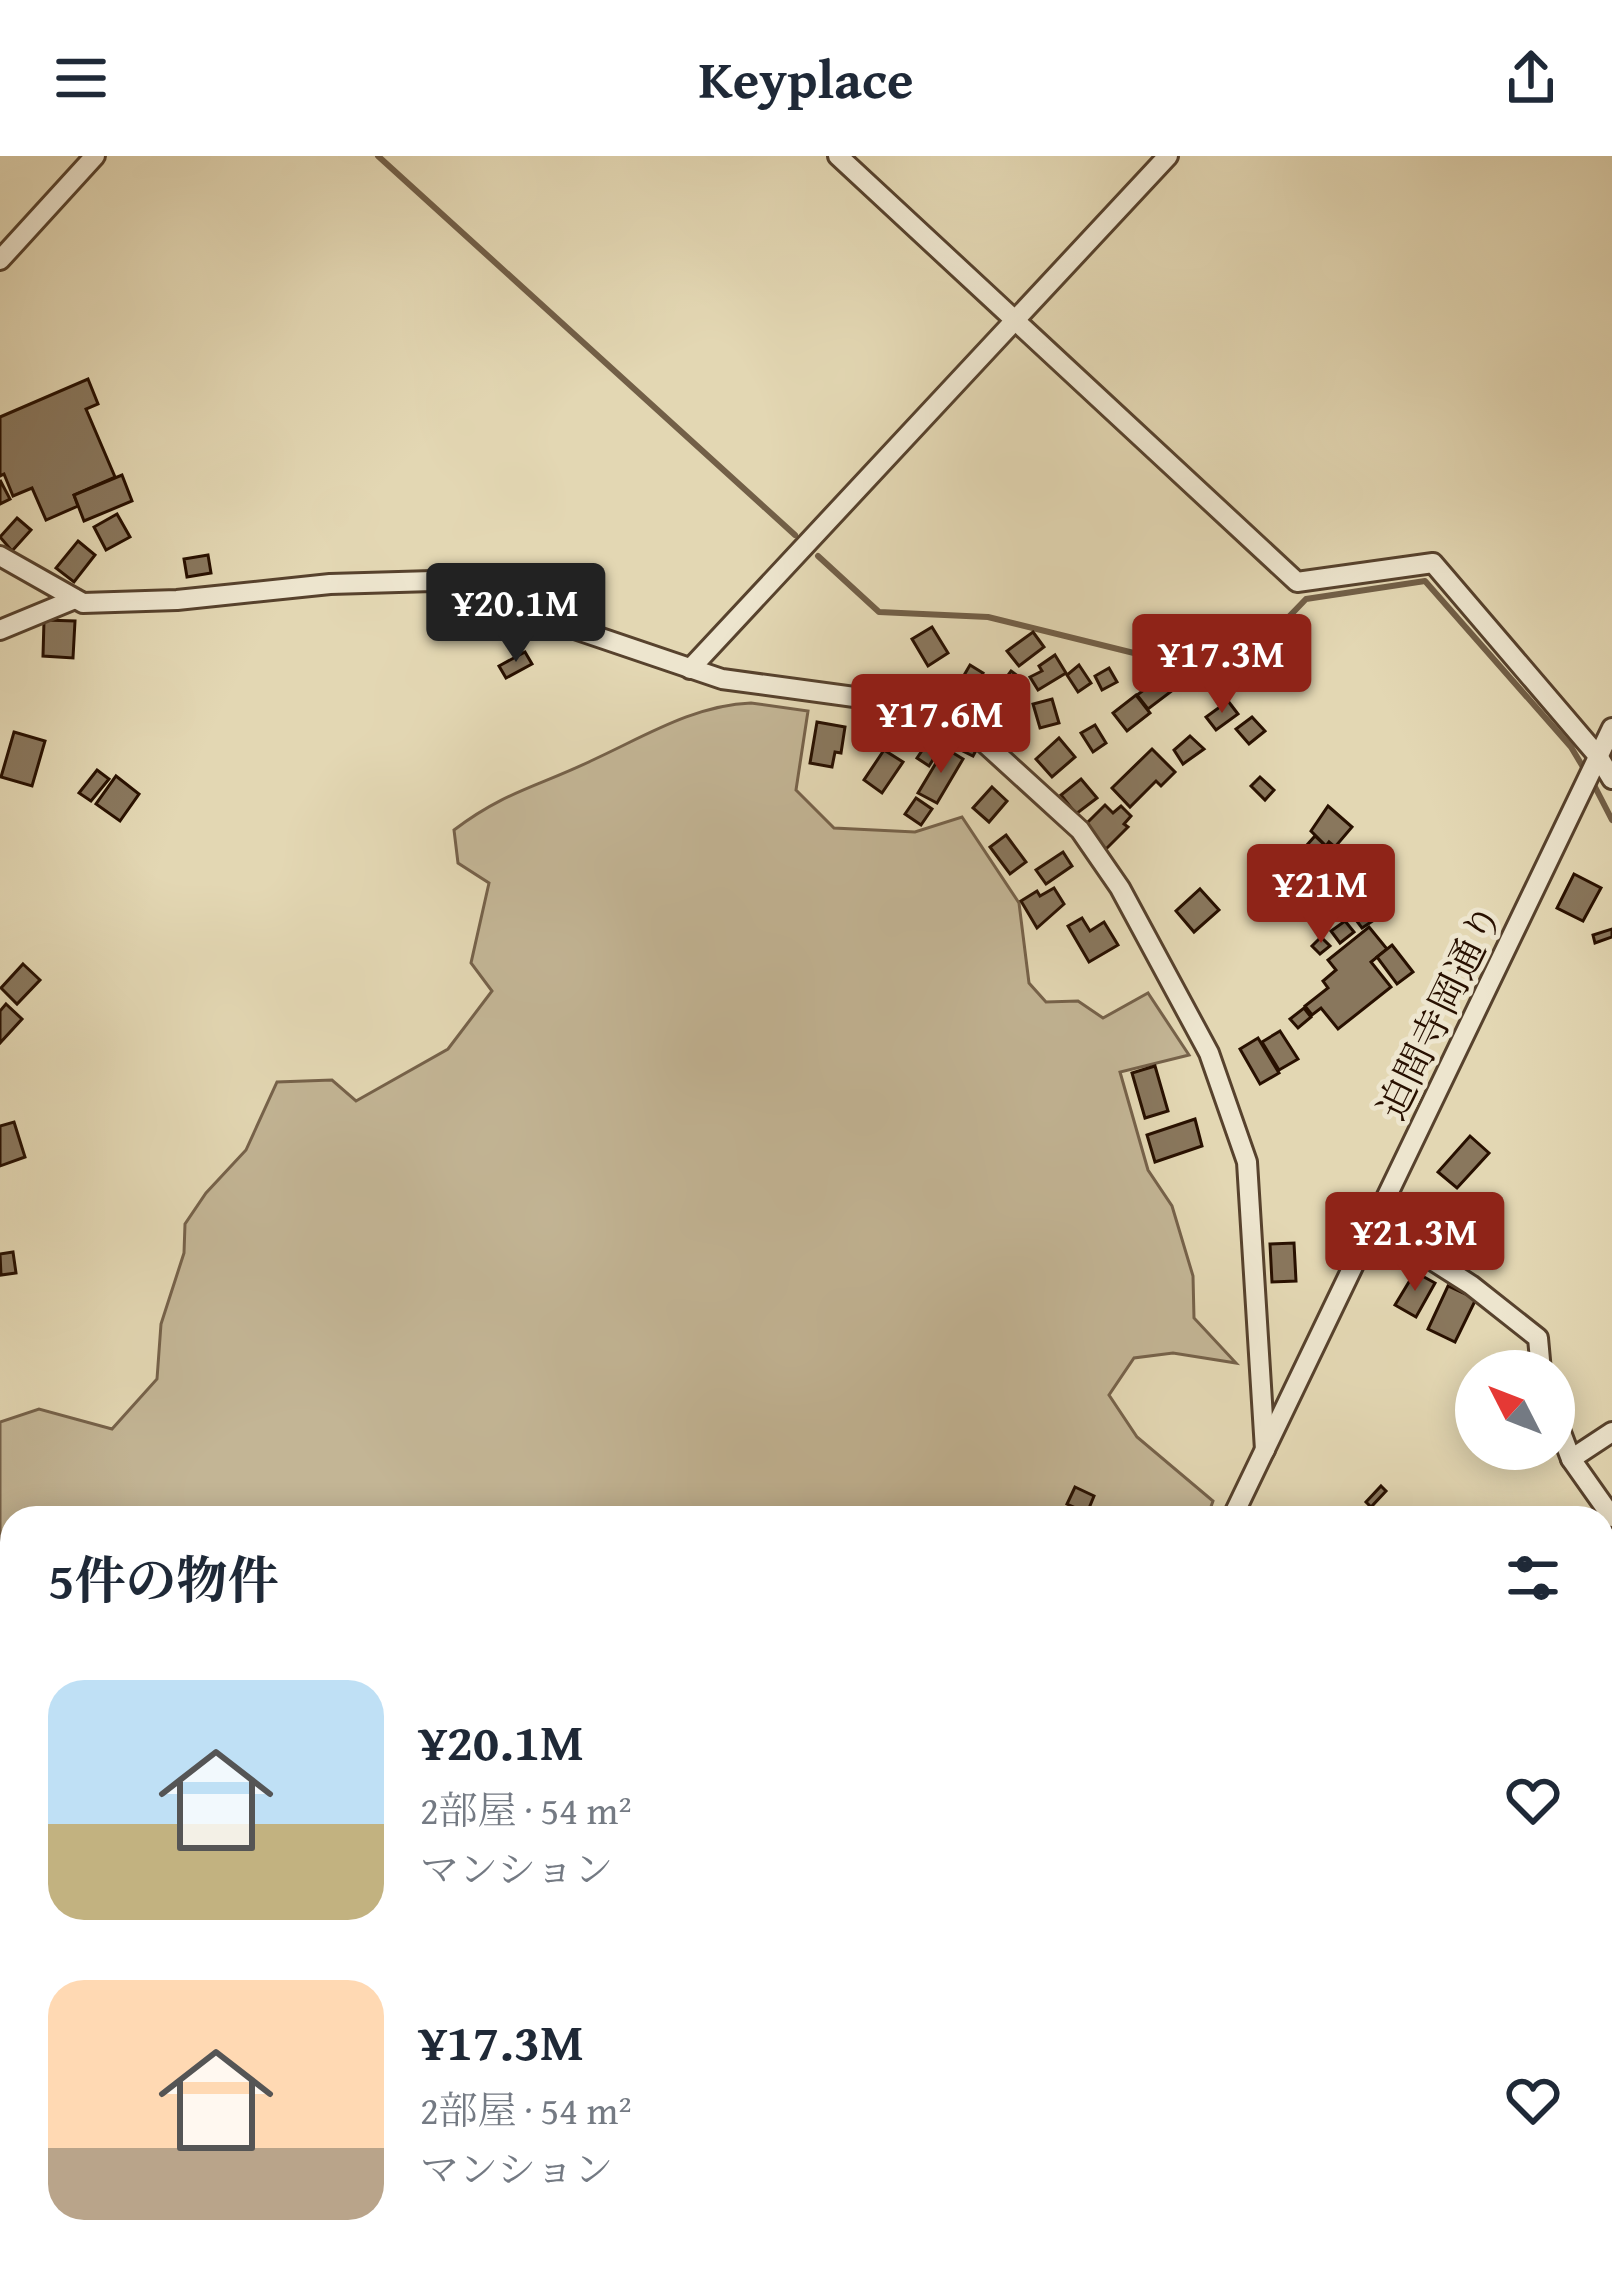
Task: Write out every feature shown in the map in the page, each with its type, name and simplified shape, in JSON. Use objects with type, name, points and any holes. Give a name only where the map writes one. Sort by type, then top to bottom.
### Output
[{"type":"street","points":[[0,260],[95,156]]},
{"type":"street","points":[[838,156],[1297,582],[1433,563],[1598,756],[1612,779]]},
{"type":"street","points":[[690,669],[1168,156]]},
{"type":"street","points":[[0,556],[83,603],[433,581],[722,679],[869,699],[927,712],[978,736],[1080,830],[1120,888],[1209,1053],[1240,1137],[1251,1191],[1265,1450]]},
{"type":"street","points":[[0,630],[75,599]]},
{"type":"street","name":"迫間寺岡通り","points":[[1238,1506],[1612,728]]},
{"type":"street","points":[[1374,1223],[1471,1285],[1538,1338],[1539,1350]]},
{"type":"street","points":[[1575,1456],[1612,1432]]},
{"type":"street","points":[[1575,1465],[1604,1506]]},
{"type":"shaded area","points":[[751,703],[808,711],[796,790],[834,828],[915,832],[962,817],[1019,903],[1029,983],[1046,1002],[1078,1001],[1103,1018],[1148,993],[1189,1055],[1120,1072],[1148,1170],[1172,1206],[1193,1276],[1194,1318],[1236,1363],[1173,1353],[1134,1358],[1109,1395],[1137,1437],[1213,1501],[1211,1506],[0,1506],[0,1422],[39,1409],[112,1429],[157,1379],[161,1324],[184,1253],[185,1224],[246,1150],[277,1082],[332,1080],[356,1101],[448,1049],[492,991],[471,963],[489,883],[458,863],[454,830],[507,798],[671,723]]},
{"type":"building","points":[[88,379],[98,404],[86,409],[115,477],[74,495],[78,506],[46,520],[32,488],[13,496],[4,474],[0,476],[0,417]]},
{"type":"building","points":[[122,475],[132,501],[84,521],[74,495]]},
{"type":"building","points":[[0,480],[10,499],[0,504]]},
{"type":"building","points":[[117,514],[130,537],[106,550],[94,527]]},
{"type":"building","points":[[17,518],[31,530],[12,551],[0,537]]},
{"type":"building","points":[[78,541],[95,555],[74,582],[56,568]]},
{"type":"building","points":[[208,555],[211,573],[187,577],[184,559]]},
{"type":"building","points":[[44,620],[75,621],[73,658],[43,656]]},
{"type":"building","points":[[932,627],[948,653],[928,666],[912,639]]},
{"type":"building","points":[[1033,632],[1044,647],[1019,666],[1007,651]]},
{"type":"building","points":[[525,652],[532,664],[506,678],[499,666]]},
{"type":"building","points":[[1055,655],[1066,673],[1038,690],[1030,677]]},
{"type":"building","points":[[970,665],[983,673],[976,685],[963,677]]},
{"type":"building","points":[[1079,665],[1091,683],[1078,692],[1067,675]]},
{"type":"building","points":[[1109,668],[1117,682],[1102,690],[1095,676]]},
{"type":"building","points":[[1011,671],[1026,682],[1018,693],[1003,682]]},
{"type":"building","points":[[1163,676],[1173,690],[1148,709],[1137,695]]},
{"type":"building","points":[[990,678],[1008,691],[990,716],[972,704]]},
{"type":"building","points":[[1136,695],[1150,713],[1127,731],[1113,713]]},
{"type":"building","points":[[1052,699],[1059,723],[1040,728],[1033,704]]},
{"type":"building","points":[[1228,701],[1238,714],[1216,730],[1206,717]]},
{"type":"building","points":[[1252,717],[1265,731],[1249,744],[1236,729]]},
{"type":"building","points":[[817,722],[845,727],[841,753],[835,752],[832,767],[810,763]]},
{"type":"building","points":[[896,722],[915,735],[905,750],[885,737]]},
{"type":"building","points":[[1095,725],[1106,743],[1093,752],[1081,733]]},
{"type":"building","points":[[14,732],[45,741],[32,786],[1,777]]},
{"type":"building","points":[[932,736],[943,744],[929,766],[917,758]]},
{"type":"building","points":[[961,736],[979,745],[973,756],[955,747]]},
{"type":"building","points":[[1190,736],[1204,749],[1183,764],[1174,750]]},
{"type":"building","points":[[1059,738],[1075,757],[1052,777],[1036,759]]},
{"type":"building","points":[[945,748],[963,759],[937,803],[918,793]]},
{"type":"building","points":[[1152,749],[1175,772],[1161,786],[1156,781],[1130,807],[1112,788]]},
{"type":"building","points":[[884,750],[903,762],[882,793],[864,780]]},
{"type":"building","points":[[97,770],[109,779],[91,801],[79,793]]},
{"type":"building","points":[[116,776],[139,794],[120,821],[96,804]]},
{"type":"building","points":[[1260,777],[1274,790],[1265,800],[1251,786]]},
{"type":"building","points":[[1081,779],[1097,798],[1076,814],[1061,795]]},
{"type":"building","points":[[992,787],[1007,801],[989,822],[973,808]]},
{"type":"building","points":[[916,798],[932,809],[921,825],[905,814]]},
{"type":"building","points":[[1105,805],[1113,813],[1121,806],[1131,816],[1124,824],[1128,827],[1104,851],[1080,830]]},
{"type":"building","points":[[1328,806],[1352,827],[1335,847],[1329,842],[1326,846],[1311,831]]},
{"type":"building","points":[[1006,835],[1026,862],[1010,874],[990,847]]},
{"type":"building","points":[[1315,836],[1333,853],[1309,880],[1291,863]]},
{"type":"building","points":[[1341,848],[1353,854],[1345,868],[1334,862]]},
{"type":"building","points":[[1063,852],[1072,866],[1046,884],[1036,870]]},
{"type":"building","points":[[1574,874],[1601,888],[1583,921],[1557,908]]},
{"type":"building","points":[[1054,888],[1064,904],[1037,928],[1021,901]]},
{"type":"building","points":[[1200,889],[1219,910],[1194,932],[1176,911]]},
{"type":"building","points":[[1365,901],[1377,918],[1362,928],[1350,912]]},
{"type":"building","points":[[1082,918],[1090,931],[1104,922],[1118,945],[1089,962],[1068,926]]},
{"type":"building","points":[[1345,921],[1354,932],[1340,943],[1331,931]]},
{"type":"building","points":[[1369,927],[1387,949],[1371,962],[1391,987],[1338,1029],[1321,1008],[1312,1015],[1305,1006],[1328,988],[1323,981],[1336,970],[1328,960]]},
{"type":"building","points":[[1612,929],[1612,937],[1595,943],[1593,935]]},
{"type":"building","points":[[1321,937],[1330,946],[1320,954],[1312,946]]},
{"type":"building","points":[[1392,945],[1413,972],[1397,984],[1377,957]]},
{"type":"building","points":[[23,964],[40,980],[17,1004],[1,988]]},
{"type":"building","points":[[6,1004],[22,1019],[0,1043],[0,1011]]},
{"type":"building","points":[[1304,1008],[1311,1017],[1298,1028],[1290,1019]]},
{"type":"building","points":[[1280,1031],[1298,1059],[1279,1070],[1262,1042]]},
{"type":"building","points":[[1258,1038],[1279,1073],[1260,1084],[1240,1049]]},
{"type":"building","points":[[1155,1066],[1168,1111],[1145,1118],[1132,1073]]},
{"type":"building","points":[[1195,1119],[1202,1146],[1155,1162],[1147,1135]]},
{"type":"building","points":[[14,1122],[25,1157],[0,1166],[0,1126]]},
{"type":"building","points":[[1470,1136],[1489,1153],[1457,1188],[1438,1172]]},
{"type":"building","points":[[1294,1243],[1296,1281],[1272,1282],[1270,1244]]},
{"type":"building","points":[[13,1252],[16,1273],[1,1275],[0,1254]]},
{"type":"building","points":[[1415,1272],[1435,1283],[1416,1317],[1395,1305]]},
{"type":"building","points":[[1448,1286],[1476,1299],[1455,1342],[1428,1329]]},
{"type":"building","points":[[1381,1486],[1386,1491],[1372,1506],[1366,1502]]},
{"type":"building","points":[[1075,1487],[1094,1496],[1090,1506],[1067,1504]]},
{"type":"waterway","points":[[378,156],[795,535]]},
{"type":"waterway","points":[[818,556],[879,612],[988,617],[1231,677],[1306,599],[1425,581],[1571,747],[1586,772]]},
{"type":"waterway","points":[[1593,783],[1612,820]]}]
